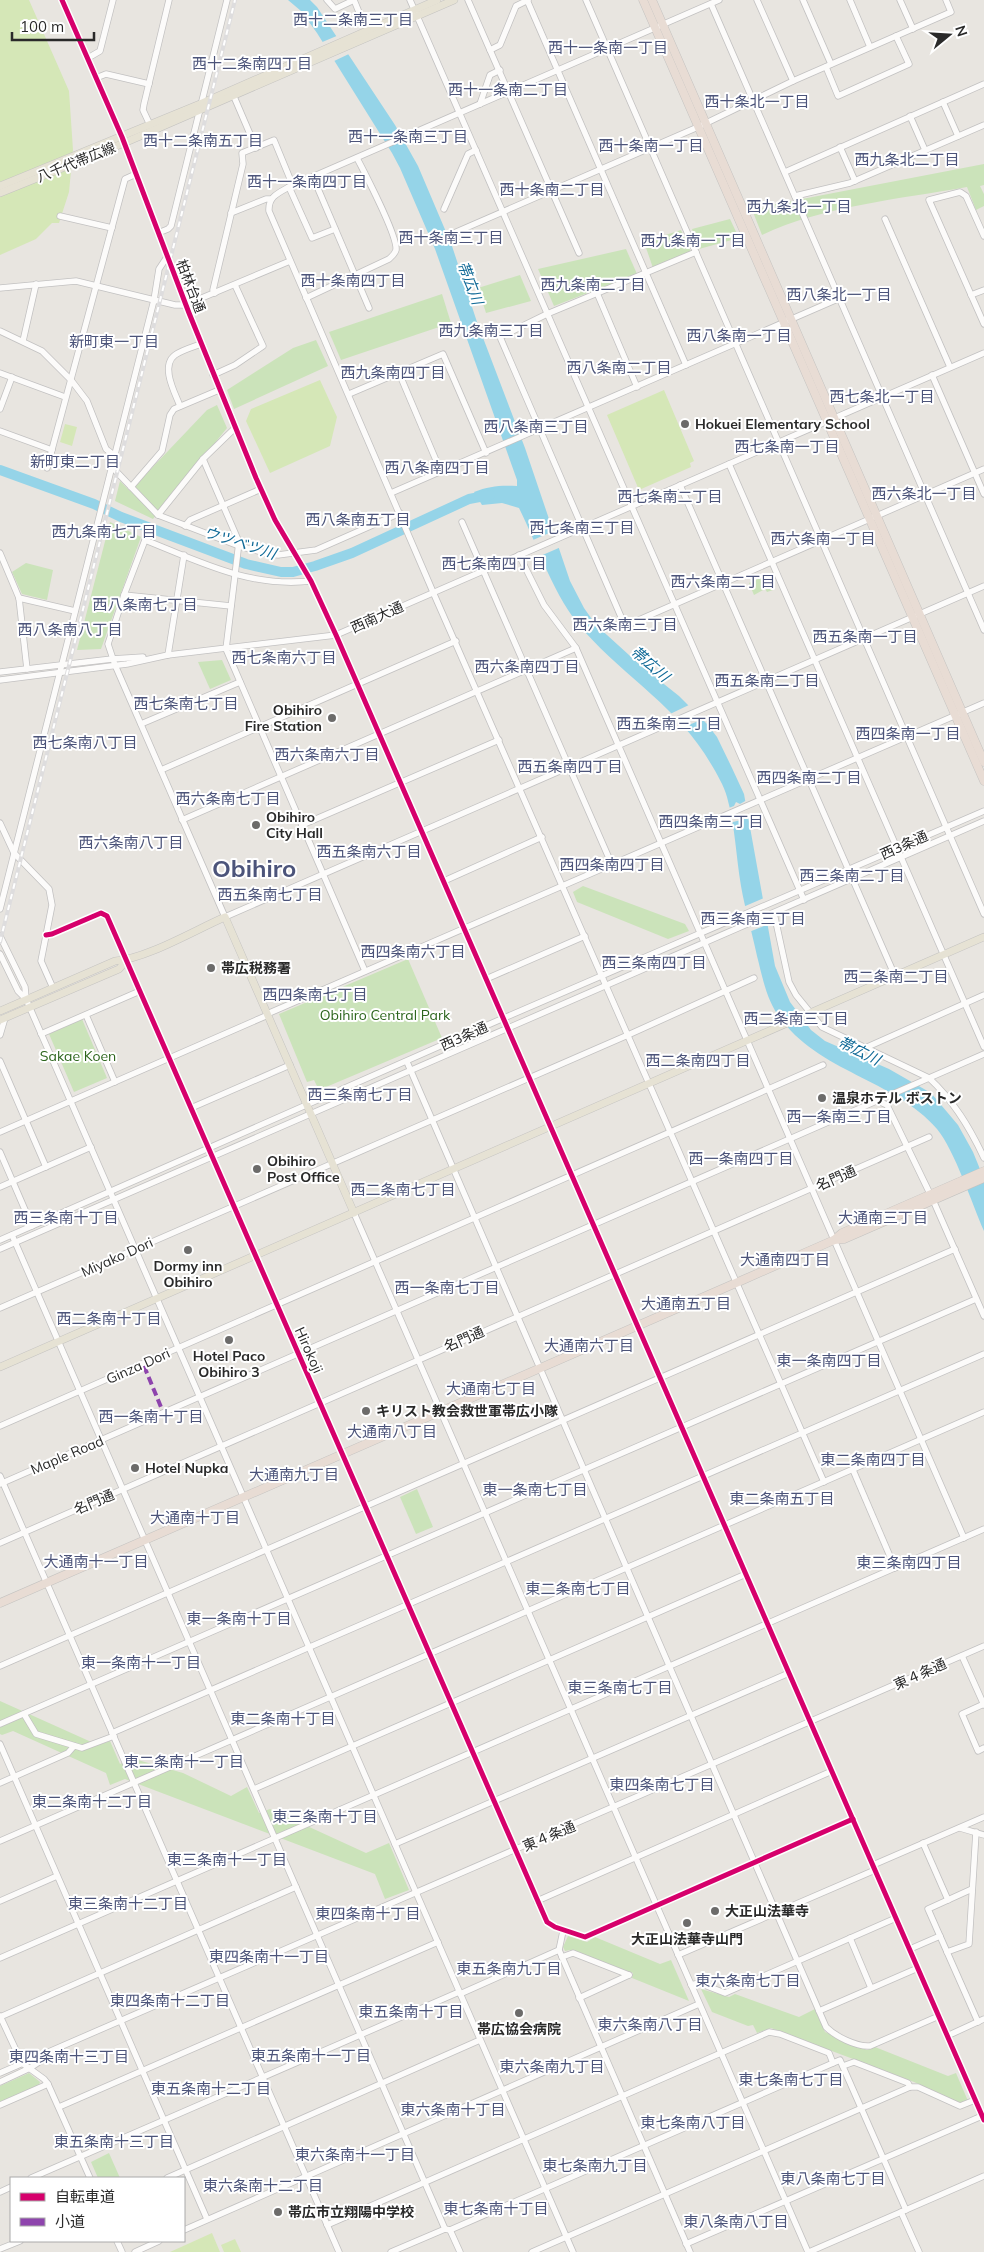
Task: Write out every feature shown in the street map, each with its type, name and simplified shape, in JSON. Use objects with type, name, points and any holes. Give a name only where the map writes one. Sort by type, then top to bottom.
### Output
[{"type":"highway","points":[[643,0],[659,26],[788,321],[835,418],[874,518],[959,714],[984,781]]},
{"type":"highway","points":[[652,0],[659,26]]},
{"type":"highway","points":[[788,321],[827,422],[874,518]]},
{"type":"highway","points":[[959,714],[984,762]]},
{"type":"highway","points":[[0,1603],[834,1240],[842,1233],[932,1198],[984,1174]]},
{"type":"main road","name":"八千代帯広線","points":[[0,193],[416,13],[438,0]]},
{"type":"main road","name":"八千代帯広線","points":[[347,43],[380,26],[454,0]]},
{"type":"main road","name":"八千代帯広線","points":[[0,186],[123,140],[150,125],[200,107]]},
{"type":"main road","points":[[0,1011],[115,961],[127,960],[225,917],[354,1212]]},
{"type":"main road","points":[[0,1367],[984,937]]},
{"type":"main road","points":[[2,1019],[119,969],[127,960]]},
{"type":"street","name":"柏林台通","points":[[62,0],[123,140],[185,305],[261,489],[295,556],[309,578],[336,636],[983,2118]]},
{"type":"street","points":[[88,58],[100,51],[113,0]]},
{"type":"street","points":[[150,125],[143,110],[169,0]]},
{"type":"street","points":[[158,233],[171,226],[227,0]]},
{"type":"street","points":[[327,0],[335,9],[354,0],[363,22],[375,17],[380,26]]},
{"type":"street","points":[[410,0],[804,900]]},
{"type":"street","points":[[468,0],[579,253]]},
{"type":"street","points":[[490,50],[500,45],[516,6],[527,0],[686,365]]},
{"type":"street","points":[[586,0],[984,914]]},
{"type":"street","points":[[719,0],[291,186],[275,194],[271,200],[269,211],[824,1482]]},
{"type":"street","points":[[757,0],[793,81]]},
{"type":"street","points":[[803,0],[838,96],[909,64],[896,36]]},
{"type":"street","points":[[850,0],[870,48]]},
{"type":"street","points":[[900,0],[913,29]]},
{"type":"street","points":[[454,233],[552,192],[702,125],[752,99],[951,12],[946,0]]},
{"type":"street","points":[[711,4],[984,630]]},
{"type":"street","points":[[480,104],[490,75],[500,70]]},
{"type":"street","points":[[96,78],[106,74],[148,84]]},
{"type":"street","points":[[784,172],[984,84]]},
{"type":"street","points":[[232,93],[256,148]]},
{"type":"street","points":[[943,102],[958,136]]},
{"type":"street","points":[[910,116],[925,150]]},
{"type":"street","points":[[795,196],[855,181],[984,125]]},
{"type":"street","points":[[215,294],[213,290],[243,164],[242,153],[274,140],[312,238],[335,229]]},
{"type":"street","points":[[840,147],[855,181]]},
{"type":"street","points":[[444,210],[468,154],[476,150]]},
{"type":"street","points":[[306,298],[389,259],[394,254],[396,248],[387,222],[357,158]]},
{"type":"street","points":[[47,468],[125,179],[136,174]]},
{"type":"street","points":[[313,177],[370,308]]},
{"type":"street","points":[[984,236],[966,196],[960,192],[929,200],[984,324]]},
{"type":"street","points":[[231,213],[266,199],[271,200]]},
{"type":"street","points":[[60,216],[112,228]]},
{"type":"street","points":[[885,219],[950,367]]},
{"type":"street","points":[[696,252],[547,314],[500,336],[626,626],[984,469]]},
{"type":"street","points":[[0,909],[154,300],[159,269],[167,257]]},
{"type":"street","points":[[0,288],[76,281],[175,305],[185,305],[290,261]]},
{"type":"street","points":[[23,341],[36,284]]},
{"type":"street","points":[[213,375],[235,365],[263,346],[235,285]]},
{"type":"street","points":[[971,295],[984,290]]},
{"type":"street","points":[[597,293],[637,387]]},
{"type":"street","points":[[391,493],[541,430],[840,298]]},
{"type":"street","points":[[0,331],[42,351],[71,380],[87,401],[106,449],[115,456]]},
{"type":"street","points":[[180,406],[170,380],[170,361],[175,355],[201,344]]},
{"type":"street","points":[[349,394],[443,354],[486,453]]},
{"type":"street","name":"西南大通","points":[[0,672],[112,658],[152,657],[336,636],[950,367],[983,356]]},
{"type":"street","points":[[0,373],[65,397]]},
{"type":"street","points":[[399,373],[441,472]]},
{"type":"street","points":[[932,376],[984,494]]},
{"type":"street","points":[[0,408],[12,377]]},
{"type":"street","points":[[131,487],[162,451],[170,415],[174,409],[219,390]]},
{"type":"street","points":[[158,515],[203,459],[235,428]]},
{"type":"street","points":[[0,431],[52,450]]},
{"type":"street","points":[[203,459],[224,505],[239,549],[226,649],[365,972]]},
{"type":"street","points":[[729,464],[984,1047]]},
{"type":"street","points":[[112,467],[158,515],[239,549],[295,556],[335,543],[401,516]]},
{"type":"street","points":[[680,485],[895,976]]},
{"type":"street","points":[[185,526],[190,520],[261,489]]},
{"type":"street","points":[[462,522],[612,865]]},
{"type":"street","points":[[309,578],[275,583],[235,572],[145,540],[108,644],[114,666],[225,917],[984,586]]},
{"type":"street","points":[[168,655],[184,555]]},
{"type":"street","points":[[519,555],[544,605],[576,648],[964,1538]]},
{"type":"street","points":[[1,556],[19,598],[27,669]]},
{"type":"street","points":[[124,595],[176,602],[231,606]]},
{"type":"street","points":[[19,598],[76,611]]},
{"type":"street","points":[[161,770],[456,641]]},
{"type":"street","points":[[182,820],[576,648]]},
{"type":"street","name":"西南大通","points":[[0,680],[114,666],[152,657]]},
{"type":"street","points":[[141,724],[240,682]]},
{"type":"street","points":[[0,1132],[170,1059],[464,928],[563,887],[984,703]]},
{"type":"street","points":[[302,825],[499,740]]},
{"type":"street","name":"西3条通","points":[[0,1240],[984,811]]},
{"type":"street","name":"西3条通","points":[[0,1250],[984,821]]},
{"type":"street","points":[[0,823],[14,853],[49,889],[52,905],[41,962],[53,988]]},
{"type":"street","points":[[444,881],[542,837]]},
{"type":"street","name":"Hirokoji","points":[[46,935],[101,913],[104,914],[127,960],[546,1922],[563,1931]]},
{"type":"street","points":[[772,914],[790,982],[809,1014],[822,1027],[929,1078],[953,1104],[970,1128],[984,1158]]},
{"type":"street","points":[[0,936],[25,987],[26,999]]},
{"type":"street","points":[[486,979],[585,936]]},
{"type":"street","points":[[0,954],[18,991],[26,999],[30,1007],[572,2252]]},
{"type":"street","name":"Miyako Dori","points":[[0,1308],[332,1162],[628,1035],[754,978]]},
{"type":"street","points":[[41,1034],[140,991]]},
{"type":"street","points":[[866,1048],[984,995]]},
{"type":"street","points":[[86,1015],[115,1082]]},
{"type":"street","points":[[0,1035],[2,1019]]},
{"type":"street","name":"Maple Road","points":[[1,1483],[984,1054]]},
{"type":"street","points":[[0,1061],[46,1167]]},
{"type":"street","points":[[407,1062],[604,1520],[826,2027],[831,2032],[864,2047],[939,2016]]},
{"type":"street","points":[[191,1108],[290,1065]]},
{"type":"street","name":"Ginza Dori","points":[[0,1426],[823,1065]]},
{"type":"street","points":[[878,1101],[888,1105],[906,1147],[932,1198],[984,1316]]},
{"type":"street","name":"名門通","points":[[0,1542],[929,1137]]},
{"type":"street","points":[[0,1187],[91,1147]]},
{"type":"street","points":[[0,1152],[32,1226]]},
{"type":"street","points":[[354,1212],[784,2201],[808,2252],[984,2176]]},
{"type":"street","points":[[12,1235],[425,2182],[460,2252]]},
{"type":"street","points":[[0,1666],[266,1548],[955,1249]]},
{"type":"street","points":[[0,1724],[976,1299]]},
{"type":"street","points":[[24,1714],[36,1734],[82,1748],[211,1690],[984,1354]]},
{"type":"street","points":[[0,1841],[984,1412]]},
{"type":"street","points":[[853,1470],[895,1568]]},
{"type":"street","points":[[0,1476],[1,1483],[70,1635],[339,2252]]},
{"type":"street","points":[[0,1958],[984,1529]]},
{"type":"street","points":[[254,1789],[746,1574]]},
{"type":"street","name":"東４条通","points":[[0,2073],[984,1646]]},
{"type":"street","points":[[962,1656],[984,1705],[962,1714],[978,1751],[984,1748]]},
{"type":"street","points":[[395,1844],[789,1673]]},
{"type":"street","points":[[0,1744],[207,2219]]},
{"type":"street","points":[[0,1783],[68,1753],[74,1746]]},
{"type":"street","points":[[537,1901],[832,1771]]},
{"type":"street","points":[[678,1955],[984,1817]]},
{"type":"street","points":[[690,2252],[560,1954],[563,1931],[585,1937],[853,1819]]},
{"type":"street","points":[[959,1828],[984,1835]]},
{"type":"street","points":[[947,1952],[969,1944],[976,1832]]},
{"type":"street","points":[[923,1843],[948,1900]]},
{"type":"street","points":[[0,1901],[57,1876]]},
{"type":"street","points":[[90,2177],[48,2084],[30,2068],[22,2064],[0,2016],[296,1887]]},
{"type":"street","points":[[947,2036],[981,2020],[928,1909],[972,1889]]},
{"type":"street","points":[[691,1985],[699,1983],[725,1993],[896,1918]]},
{"type":"street","points":[[910,1949],[940,1936]]},
{"type":"street","points":[[850,1938],[871,1988]]},
{"type":"street","points":[[59,2107],[438,1942]]},
{"type":"street","points":[[33,2177],[460,1993],[560,1954],[573,1954],[630,1975],[580,1998]]},
{"type":"street","points":[[819,2011],[918,1968]]},
{"type":"street","points":[[185,2230],[699,2004]]},
{"type":"street","points":[[327,2225],[721,2053],[774,2032],[828,2053],[833,2063]]},
{"type":"street","points":[[169,2177],[480,2040]]},
{"type":"street","name":"東４条通","points":[[0,2082],[30,2068],[59,2049]]},
{"type":"street","points":[[391,2252],[545,2189],[840,2060],[883,2158],[919,2252]]},
{"type":"street","points":[[843,2066],[854,2062],[908,2083],[910,2087]]},
{"type":"street","points":[[0,2105],[48,2084]]},
{"type":"street","points":[[532,2252],[910,2087],[918,2087],[960,2106],[975,2100]]},
{"type":"street","points":[[686,2244],[883,2158],[983,2118]]},
{"type":"street","points":[[0,2249],[18,2242]]},
{"type":"street","points":[[135,2252],[157,2242]]},
{"type":"green space","points":[[0,0],[29,0],[69,91],[73,150],[69,192],[59,223],[52,223],[36,239],[0,255]]},
{"type":"green space","points":[[984,164],[984,185],[980,186],[984,194],[984,206],[976,210],[967,187],[836,210],[786,225],[762,235],[753,212],[771,205]]},
{"type":"green space","points":[[730,219],[739,238],[699,249],[692,229]]},
{"type":"green space","points":[[681,230],[691,252],[653,268],[644,242]]},
{"type":"green space","points":[[626,249],[637,274],[554,306],[538,269]]},
{"type":"green space","points":[[520,275],[531,301],[486,313],[478,288]]},
{"type":"green space","points":[[442,294],[451,323],[341,360],[329,332]]},
{"type":"green space","points":[[316,340],[328,366],[234,409],[227,390],[293,348]]},
{"type":"green space","points":[[320,380],[337,417],[330,446],[270,473],[246,421],[251,409]]},
{"type":"green space","points":[[664,390],[694,461],[690,463],[691,467],[639,490],[607,415]]},
{"type":"green space","points":[[217,405],[227,428],[153,519],[115,501],[120,481],[130,491],[207,410]]},
{"type":"green space","points":[[65,424],[77,427],[72,446],[60,442]]},
{"type":"green space","points":[[110,522],[141,537],[101,649],[77,650]]},
{"type":"green space","points":[[26,563],[53,570],[47,600],[22,594],[12,572]]},
{"type":"green space","points":[[767,575],[773,590],[767,592],[765,589],[754,595],[749,583]]},
{"type":"green space","points":[[222,660],[231,680],[210,689],[198,662]]},
{"type":"green space","points":[[583,886],[685,924],[689,931],[668,939],[577,902],[573,892]]},
{"type":"green space","name":"Obihiro Central Park","points":[[408,959],[442,1038],[319,1090],[314,1080],[307,1082],[279,1014]]},
{"type":"green space","name":"Sakae Koen","points":[[82,1019],[107,1078],[74,1092],[49,1034]]},
{"type":"green space","points":[[417,1489],[433,1527],[416,1534],[400,1497]]},
{"type":"green space","points":[[0,1701],[98,1745],[110,1741],[120,1764],[131,1758],[183,1773],[231,1796],[247,1787],[259,1813],[270,1809],[366,1853],[389,1843],[409,1890],[385,1899],[375,1874],[125,1779],[110,1785],[106,1773],[13,1731],[0,1734]]},
{"type":"green space","points":[[568,1936],[587,1942],[595,1937],[660,1964],[671,1960],[689,2001],[632,1978],[633,1973],[570,1950],[565,1951],[563,1947]]},
{"type":"green space","points":[[701,1989],[729,1997],[735,1994],[799,2017],[815,2009],[825,2032],[867,2050],[875,2047],[948,2076],[956,2073],[968,2101],[960,2103],[914,2082],[771,2028],[757,2033],[753,2025],[748,2026],[712,2012]]},
{"type":"green space","points":[[29,2073],[40,2082],[39,2085],[0,2102],[0,2086]]},
{"type":"green space","points":[[109,2153],[120,2177],[98,2177],[91,2162]]},
{"type":"green space","points":[[212,2233],[220,2252],[170,2252]]},
{"type":"green space","points":[[235,2239],[241,2252],[224,2252],[221,2245]]},
{"type":"water","points":[[288,0],[310,0],[317,7],[395,125],[418,166],[452,246],[477,322],[525,448],[570,581],[584,608],[596,625],[640,665],[679,696],[707,724],[717,737],[744,794],[775,966],[790,1002],[811,1030],[825,1041],[889,1069],[931,1093],[958,1125],[973,1152],[984,1179],[984,1231],[957,1164],[937,1129],[919,1112],[899,1098],[814,1050],[795,1034],[778,1015],[767,994],[761,971],[739,875],[730,808],[716,772],[684,726],[600,648],[573,617],[555,588],[519,508],[502,503],[482,505],[474,492],[495,486],[517,486],[517,480],[435,249],[392,153],[317,33],[301,11]]},
{"type":"pier","points":[[339,35],[351,53],[332,62],[320,43]]},
{"type":"pier","points":[[556,530],[561,547],[538,557],[533,540]]},
{"type":"pier","points":[[691,704],[705,718],[682,728],[670,714]]},
{"type":"pier","points":[[747,800],[750,813],[742,817],[741,820],[729,823],[726,809],[734,806],[736,802],[740,804]]},
{"type":"pier","points":[[764,898],[769,924],[749,932],[743,907]]},
{"type":"waterway","name":"ウツベツ川","points":[[0,470],[94,504],[121,517],[246,564],[281,572],[293,572],[352,553],[469,499],[490,495]]},
{"type":"railway","points":[[0,942],[235,0]]},
{"type":"marked path","points":[[144,1366],[161,1407]]},
{"type":"cycle path","points":[[62,0],[122,137],[189,313],[256,478],[275,520],[311,581],[336,635],[984,2120]]},
{"type":"cycle path","points":[[46,935],[101,913],[107,916],[547,1922],[555,1927],[585,1937],[853,1819]]},
{"type":"place","name":"Hokuei Elementary School","points":[[685,424]]},
{"type":"place","name":"Obihiro Fire Station","points":[[332,718]]},
{"type":"place","name":"Obihiro City Hall","points":[[256,825]]},
{"type":"place","name":"帯広税務署","points":[[211,968]]},
{"type":"place","name":"温泉ホテル ボストン","points":[[822,1098]]},
{"type":"place","name":"Obihiro Post Office","points":[[257,1169]]},
{"type":"place","name":"Dormy inn Obihiro","points":[[188,1250]]},
{"type":"place","name":"Hotel Paco Obihiro 3","points":[[229,1340]]},
{"type":"place","name":"キリスト教会救世軍帯広小隊","points":[[366,1411]]},
{"type":"place","name":"Hotel Nupka","points":[[135,1468]]},
{"type":"place","name":"大正山法華寺","points":[[715,1911]]},
{"type":"place","name":"大正山法華寺山門","points":[[687,1923]]},
{"type":"place","name":"帯広協会病院","points":[[519,2013]]},
{"type":"place","name":"帯広市立翔陽中学校","points":[[278,2212]]},
{"type":"district","name":"西十二条南三丁目","points":[[353,20]]},
{"type":"district","name":"西十一条南一丁目","points":[[608,48]]},
{"type":"district","name":"西十二条南四丁目","points":[[252,64]]},
{"type":"district","name":"西十一条南二丁目","points":[[508,90]]},
{"type":"district","name":"西十条北一丁目","points":[[757,102]]},
{"type":"district","name":"西十一条南三丁目","points":[[408,137]]},
{"type":"district","name":"西十二条南五丁目","points":[[203,141]]},
{"type":"district","name":"西十条南一丁目","points":[[651,146]]},
{"type":"district","name":"西九条北二丁目","points":[[907,160]]},
{"type":"district","name":"西十一条南四丁目","points":[[307,182]]},
{"type":"district","name":"西十条南二丁目","points":[[552,190]]},
{"type":"district","name":"西九条北一丁目","points":[[799,207]]},
{"type":"district","name":"西十条南三丁目","points":[[451,238]]},
{"type":"district","name":"西九条南一丁目","points":[[693,241]]},
{"type":"district","name":"西十条南四丁目","points":[[353,281]]},
{"type":"district","name":"西九条南二丁目","points":[[593,285]]},
{"type":"district","name":"西八条北一丁目","points":[[839,295]]},
{"type":"district","name":"西九条南三丁目","points":[[491,331]]},
{"type":"district","name":"西八条南一丁目","points":[[739,336]]},
{"type":"district","name":"新町東一丁目","points":[[114,342]]},
{"type":"district","name":"西八条南二丁目","points":[[619,368]]},
{"type":"district","name":"西九条南四丁目","points":[[393,373]]},
{"type":"district","name":"西七条北一丁目","points":[[882,397]]},
{"type":"district","name":"西八条南三丁目","points":[[536,427]]},
{"type":"district","name":"西七条南一丁目","points":[[787,447]]},
{"type":"district","name":"新町東二丁目","points":[[75,462]]},
{"type":"district","name":"西八条南四丁目","points":[[437,468]]},
{"type":"district","name":"西六条北一丁目","points":[[924,494]]},
{"type":"district","name":"西七条南二丁目","points":[[670,497]]},
{"type":"district","name":"西八条南五丁目","points":[[358,520]]},
{"type":"district","name":"西七条南三丁目","points":[[582,528]]},
{"type":"district","name":"西九条南七丁目","points":[[104,532]]},
{"type":"district","name":"西六条南一丁目","points":[[823,539]]},
{"type":"district","name":"西七条南四丁目","points":[[494,564]]},
{"type":"district","name":"西六条南二丁目","points":[[723,582]]},
{"type":"district","name":"西八条南七丁目","points":[[145,605]]},
{"type":"district","name":"西六条南三丁目","points":[[625,625]]},
{"type":"district","name":"西八条南八丁目","points":[[70,630]]},
{"type":"district","name":"西五条南一丁目","points":[[865,637]]},
{"type":"district","name":"西七条南六丁目","points":[[284,658]]},
{"type":"district","name":"西六条南四丁目","points":[[527,667]]},
{"type":"district","name":"西五条南二丁目","points":[[767,681]]},
{"type":"district","name":"西七条南七丁目","points":[[186,704]]},
{"type":"district","name":"西五条南三丁目","points":[[669,724]]},
{"type":"district","name":"西四条南一丁目","points":[[908,734]]},
{"type":"district","name":"西七条南八丁目","points":[[85,743]]},
{"type":"district","name":"西六条南六丁目","points":[[327,755]]},
{"type":"district","name":"西五条南四丁目","points":[[570,767]]},
{"type":"district","name":"西四条南二丁目","points":[[809,778]]},
{"type":"district","name":"西六条南七丁目","points":[[228,799]]},
{"type":"district","name":"西四条南三丁目","points":[[711,822]]},
{"type":"district","name":"西六条南八丁目","points":[[131,843]]},
{"type":"district","name":"西五条南六丁目","points":[[369,852]]},
{"type":"district","name":"西四条南四丁目","points":[[612,865]]},
{"type":"district","name":"Obihiro","points":[[254,869]]},
{"type":"district","name":"西三条南二丁目","points":[[852,876]]},
{"type":"district","name":"西五条南七丁目","points":[[270,895]]},
{"type":"district","name":"西三条南三丁目","points":[[753,919]]},
{"type":"district","name":"西四条南六丁目","points":[[413,952]]},
{"type":"district","name":"西三条南四丁目","points":[[654,963]]},
{"type":"district","name":"西二条南二丁目","points":[[896,977]]},
{"type":"district","name":"西四条南七丁目","points":[[315,995]]},
{"type":"district","name":"西二条南三丁目","points":[[796,1019]]},
{"type":"district","name":"西二条南四丁目","points":[[698,1061]]},
{"type":"district","name":"西三条南七丁目","points":[[360,1095]]},
{"type":"district","name":"西一条南三丁目","points":[[839,1117]]},
{"type":"district","name":"西一条南四丁目","points":[[741,1159]]},
{"type":"district","name":"西二条南七丁目","points":[[403,1190]]},
{"type":"district","name":"西三条南十丁目","points":[[66,1218]]},
{"type":"district","name":"大通南三丁目","points":[[883,1218]]},
{"type":"district","name":"大通南四丁目","points":[[785,1260]]},
{"type":"district","name":"西一条南七丁目","points":[[447,1288]]},
{"type":"district","name":"大通南五丁目","points":[[686,1304]]},
{"type":"district","name":"西二条南十丁目","points":[[109,1319]]},
{"type":"district","name":"大通南六丁目","points":[[589,1346]]},
{"type":"district","name":"東一条南四丁目","points":[[829,1361]]},
{"type":"district","name":"大通南七丁目","points":[[491,1389]]},
{"type":"district","name":"西一条南十丁目","points":[[151,1417]]},
{"type":"district","name":"大通南八丁目","points":[[392,1432]]},
{"type":"district","name":"東二条南四丁目","points":[[873,1460]]},
{"type":"district","name":"大通南九丁目","points":[[294,1475]]},
{"type":"district","name":"東一条南七丁目","points":[[535,1490]]},
{"type":"district","name":"東二条南五丁目","points":[[782,1499]]},
{"type":"district","name":"大通南十丁目","points":[[195,1518]]},
{"type":"district","name":"大通南十一丁目","points":[[96,1562]]},
{"type":"district","name":"東三条南四丁目","points":[[909,1563]]},
{"type":"district","name":"東二条南七丁目","points":[[578,1589]]},
{"type":"district","name":"東一条南十丁目","points":[[239,1619]]},
{"type":"district","name":"東一条南十一丁目","points":[[141,1663]]},
{"type":"district","name":"東三条南七丁目","points":[[620,1688]]},
{"type":"district","name":"東二条南十丁目","points":[[283,1719]]},
{"type":"district","name":"東二条南十一丁目","points":[[184,1762]]},
{"type":"district","name":"東四条南七丁目","points":[[662,1785]]},
{"type":"district","name":"東二条南十二丁目","points":[[92,1802]]},
{"type":"district","name":"東三条南十丁目","points":[[325,1817]]},
{"type":"district","name":"東三条南十一丁目","points":[[227,1860]]},
{"type":"district","name":"東三条南十二丁目","points":[[128,1904]]},
{"type":"district","name":"東四条南十丁目","points":[[368,1914]]},
{"type":"district","name":"東四条南十一丁目","points":[[269,1957]]},
{"type":"district","name":"東五条南九丁目","points":[[509,1969]]},
{"type":"district","name":"東六条南七丁目","points":[[748,1981]]},
{"type":"district","name":"東四条南十二丁目","points":[[170,2001]]},
{"type":"district","name":"東五条南十丁目","points":[[411,2012]]},
{"type":"district","name":"東六条南八丁目","points":[[650,2025]]},
{"type":"district","name":"東五条南十一丁目","points":[[311,2056]]},
{"type":"district","name":"東四条南十三丁目","points":[[69,2057]]},
{"type":"district","name":"東六条南九丁目","points":[[552,2067]]},
{"type":"district","name":"東七条南七丁目","points":[[791,2080]]},
{"type":"district","name":"東五条南十二丁目","points":[[211,2089]]},
{"type":"district","name":"東六条南十丁目","points":[[453,2110]]},
{"type":"district","name":"東七条南八丁目","points":[[693,2123]]},
{"type":"district","name":"東五条南十三丁目","points":[[114,2142]]},
{"type":"district","name":"東六条南十一丁目","points":[[355,2155]]},
{"type":"district","name":"東七条南九丁目","points":[[595,2166]]},
{"type":"district","name":"東八条南七丁目","points":[[833,2179]]},
{"type":"district","name":"東六条南十二丁目","points":[[263,2186]]},
{"type":"district","name":"東七条南十丁目","points":[[496,2209]]},
{"type":"district","name":"東八条南八丁目","points":[[736,2222]]},
{"type":"water label","name":"帯広川","points":[[470,283]]},
{"type":"water label","name":"帯広川","points":[[650,664]]},
{"type":"water label","name":"帯広川","points":[[859,1051]]}]
